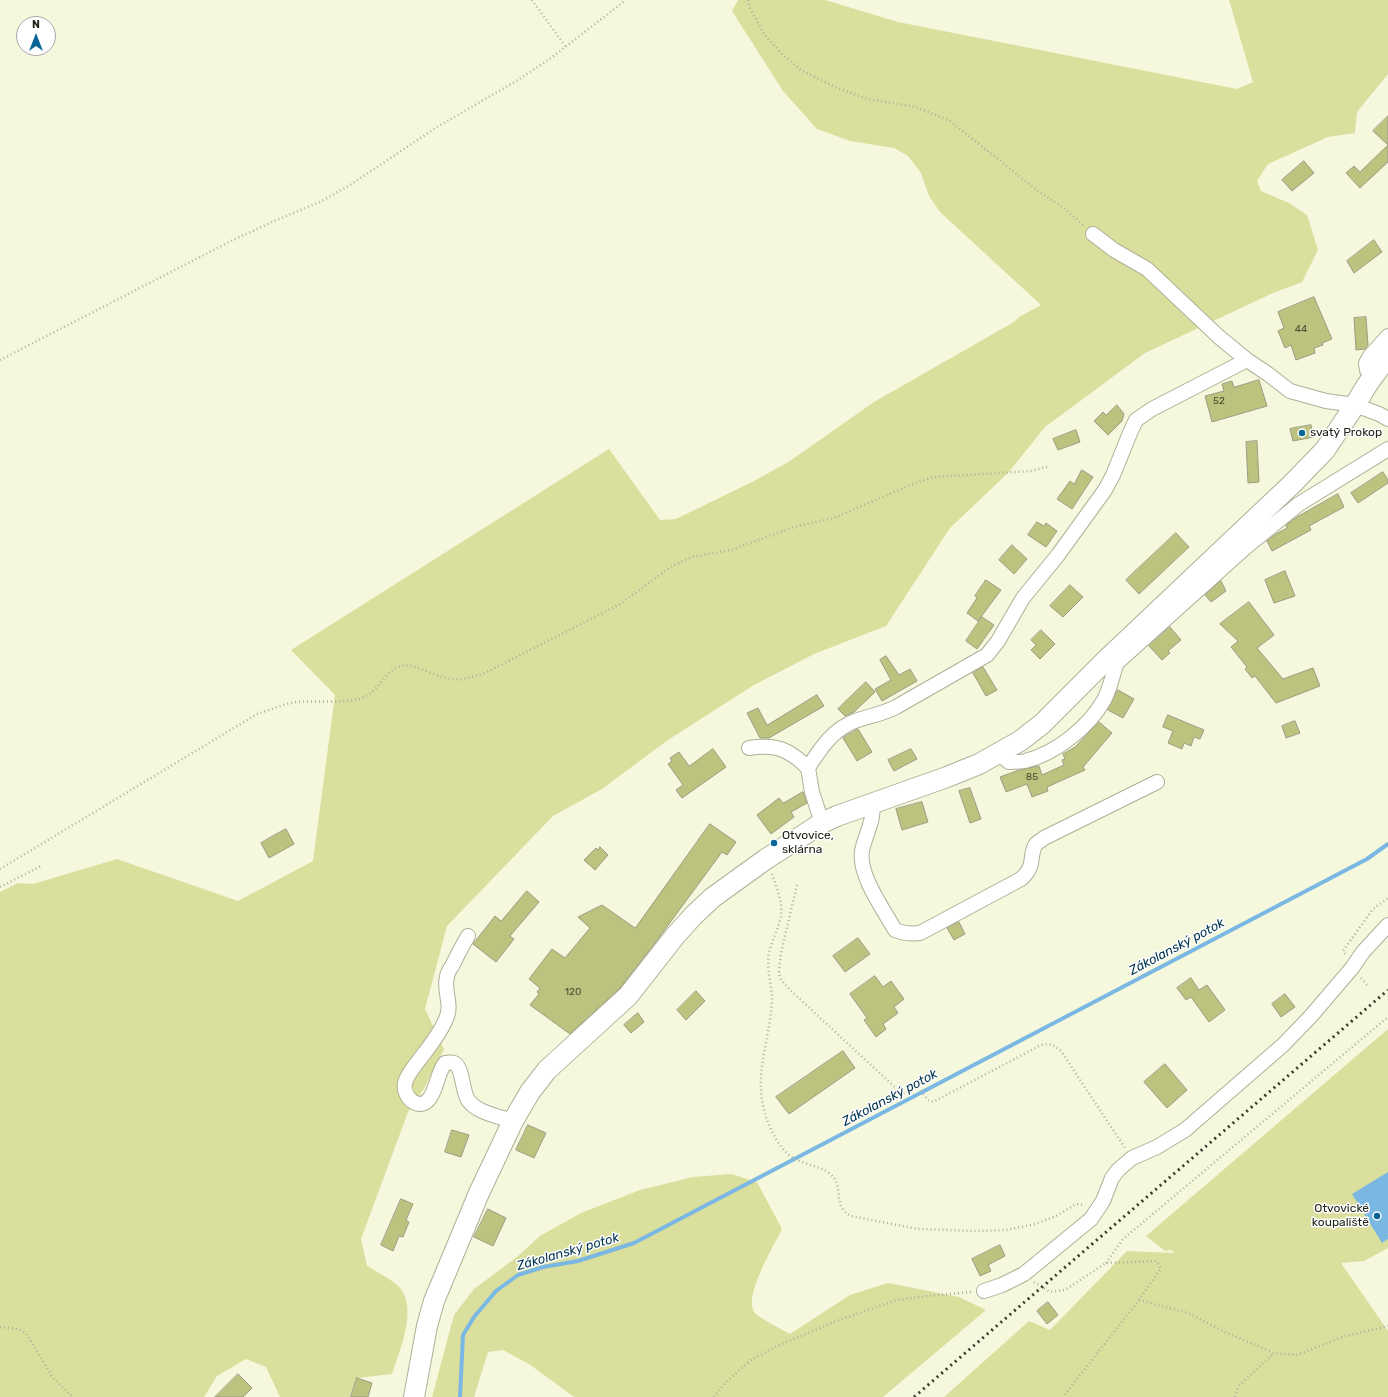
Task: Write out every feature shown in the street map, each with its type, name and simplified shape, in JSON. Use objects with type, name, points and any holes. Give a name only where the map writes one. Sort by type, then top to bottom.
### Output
[{"type":"main road","points":[[414,1397],[427,1326],[434,1301],[479,1193],[512,1121],[530,1092],[547,1070],[628,996],[675,936],[693,916],[712,898],[766,859],[822,823],[837,816],[947,777],[979,764],[1020,741],[1042,724],[1112,661],[1325,450],[1374,374],[1388,356]]},
{"type":"street","points":[[1093,234],[1114,250],[1146,269],[1219,337],[1247,360],[1290,391],[1326,401],[1355,405],[1388,419]]},
{"type":"street","points":[[1374,374],[1367,370],[1366,363],[1370,356],[1388,336]]},
{"type":"street","points":[[808,768],[833,734],[845,726],[855,721],[884,713],[988,655],[1023,598],[1058,555],[1105,490],[1113,475],[1136,420],[1152,409],[1247,360]]},
{"type":"street","points":[[999,754],[1009,762],[1024,761],[1043,755],[1064,743],[1094,714],[1104,700],[1112,661],[1299,504],[1388,449]]},
{"type":"street","points":[[749,748],[769,747],[783,749],[796,756],[808,768],[812,792],[822,823]]},
{"type":"street","points":[[872,803],[872,818],[864,841],[862,854],[864,871],[869,885],[895,930],[912,934],[920,933],[1021,879],[1028,873],[1031,867],[1036,844],[1044,838],[1157,782]]},
{"type":"street","points":[[984,1291],[1002,1285],[1024,1274],[1091,1219],[1098,1211],[1112,1178],[1118,1170],[1132,1158],[1174,1138],[1283,1045],[1311,1016],[1352,968],[1363,952],[1388,925]]},
{"type":"street","points":[[468,936],[446,977],[450,1005],[446,1019],[430,1046],[413,1069],[405,1083],[405,1090],[407,1097],[411,1102],[422,1104],[428,1101],[432,1095],[440,1069],[445,1063],[454,1063],[458,1066],[461,1073],[464,1092],[468,1100],[475,1108],[512,1121]]},
{"type":"path","points":[[532,0],[566,46]]},
{"type":"path","points":[[0,360],[231,241],[322,201],[350,185],[437,126],[518,80],[566,46],[626,0]]},
{"type":"path","points":[[748,0],[750,8],[764,34],[784,56],[801,70],[867,99],[916,107],[950,121],[1038,191],[1066,209],[1093,234]]},
{"type":"path","points":[[0,869],[257,714],[297,702],[362,699],[373,693],[391,671],[402,666],[414,667],[444,678],[466,680],[487,672],[620,604],[672,566],[692,558],[731,550],[794,527],[834,518],[908,486],[933,478],[1031,471],[1050,466]]},
{"type":"path","points":[[766,859],[779,895],[781,915],[769,954],[768,963],[772,988],[772,1003],[760,1082],[762,1102],[766,1119],[774,1136],[784,1150],[789,1155],[803,1163],[822,1169],[831,1174],[836,1182],[841,1207],[844,1213],[851,1216],[918,1229],[975,1231],[1006,1230],[1035,1224],[1056,1216],[1076,1204],[1082,1204],[1098,1211]]},
{"type":"path","points":[[0,887],[41,866]]},
{"type":"path","points":[[797,885],[781,953],[779,972],[780,978],[789,989],[900,1092],[904,1094],[915,1088],[919,1088],[928,1100],[933,1102],[1041,1045],[1049,1043],[1061,1051],[1132,1158]]},
{"type":"path","points":[[1352,968],[1344,951],[1373,909],[1388,898]]},
{"type":"path","points":[[1024,1274],[1033,1282],[1050,1292],[1065,1290],[1106,1263],[1123,1240],[1388,1017]]},
{"type":"path","points":[[1063,1397],[1139,1300],[1161,1268],[1156,1261],[1106,1263]]},
{"type":"path","points":[[714,1397],[727,1381],[752,1360],[775,1346],[839,1320],[897,1300],[984,1291]]},
{"type":"path","points":[[1139,1300],[1188,1313],[1225,1332],[1274,1353],[1297,1356],[1345,1336],[1388,1326]]},
{"type":"path","points":[[0,1327],[18,1329],[26,1333],[53,1378],[73,1397]]},
{"type":"path","points":[[1235,1397],[1238,1387],[1274,1353]]},
{"type":"green space","points":[[738,0],[825,0],[898,22],[1237,89],[1253,82],[1229,0],[1388,0],[1388,74],[1357,112],[1355,133],[1328,137],[1268,164],[1257,181],[1261,191],[1289,203],[1307,215],[1318,250],[1302,282],[1273,293],[1145,353],[1045,427],[1008,473],[950,528],[886,626],[814,654],[754,685],[668,740],[602,789],[553,816],[447,926],[425,1009],[444,1049],[425,1087],[408,1112],[361,1239],[367,1266],[394,1283],[400,1288],[405,1297],[407,1319],[405,1331],[392,1374],[357,1378],[350,1397],[280,1397],[266,1367],[246,1359],[217,1376],[204,1397],[0,1397],[0,892],[18,883],[33,884],[117,859],[238,901],[313,861],[335,695],[291,650],[609,449],[660,520],[676,519],[754,481],[790,461],[874,402],[1041,305],[940,212],[929,196],[921,173],[908,156],[894,148],[850,141],[817,129],[783,91],[732,11]]},
{"type":"green space","points":[[1388,1029],[1388,1248],[1364,1261],[1341,1263],[1388,1331],[1388,1397],[944,1397],[1029,1321],[1050,1330],[1127,1251],[1175,1253],[1170,1250],[1165,1251],[1146,1236]]},
{"type":"green space","points":[[731,1174],[757,1182],[782,1229],[760,1272],[753,1297],[752,1307],[756,1314],[790,1334],[850,1295],[888,1283],[959,1297],[986,1310],[883,1397],[574,1397],[529,1364],[503,1350],[488,1352],[474,1397],[432,1397],[454,1315],[474,1289],[517,1257],[540,1236],[581,1213],[640,1190],[693,1177]]},
{"type":"water","name":"Otvovické koupaliště","points":[[1388,1172],[1388,1239],[1382,1243],[1352,1194]]},
{"type":"building","points":[[1388,116],[1388,145],[1373,131]]},
{"type":"building","points":[[1388,145],[1388,162],[1360,188],[1346,173],[1354,166],[1360,172]]},
{"type":"building","points":[[1304,161],[1314,173],[1292,191],[1282,180]]},
{"type":"building","points":[[1374,240],[1382,252],[1354,273],[1347,261]]},
{"type":"building","points":[[1314,297],[1332,339],[1322,343],[1323,345],[1314,348],[1315,353],[1296,360],[1291,345],[1285,348],[1278,331],[1284,328],[1278,312]]},
{"type":"building","points":[[1366,317],[1368,345],[1365,349],[1356,350],[1354,318]]},
{"type":"building","points":[[1259,380],[1267,406],[1212,422],[1205,396],[1224,391],[1222,384],[1232,381],[1234,387]]},
{"type":"building","points":[[1117,405],[1124,414],[1122,421],[1108,435],[1094,421],[1103,412],[1106,415]]},
{"type":"building","name":"svatý Prokop","points":[[1311,425],[1314,437],[1293,441],[1290,429]]},
{"type":"building","points":[[1076,430],[1080,442],[1058,450],[1053,439]]},
{"type":"building","points":[[1257,441],[1259,482],[1248,483],[1246,442]]},
{"type":"building","points":[[1082,470],[1093,477],[1072,509],[1057,499],[1070,481],[1074,484]]},
{"type":"building","points":[[1383,472],[1388,480],[1388,483],[1358,503],[1351,493]]},
{"type":"building","points":[[1338,494],[1344,507],[1309,526],[1311,530],[1272,551],[1267,541],[1287,528],[1286,525],[1297,517]]},
{"type":"building","points":[[1037,522],[1044,526],[1046,523],[1057,531],[1046,547],[1028,535]]},
{"type":"building","points":[[1176,533],[1189,547],[1139,594],[1126,580]]},
{"type":"building","points":[[1012,545],[1027,559],[1014,574],[999,560]]},
{"type":"building","points":[[1285,571],[1295,596],[1274,603],[1265,580]]},
{"type":"building","points":[[986,580],[1001,590],[978,621],[967,613],[977,598],[975,596]]},
{"type":"building","points":[[1221,581],[1226,591],[1211,602],[1205,595]]},
{"type":"building","points":[[1070,585],[1083,597],[1063,617],[1050,606]]},
{"type":"building","points":[[1249,602],[1274,635],[1257,648],[1283,679],[1313,668],[1320,686],[1276,703],[1255,676],[1252,678],[1245,669],[1247,667],[1231,647],[1238,641],[1220,624]]},
{"type":"building","points":[[982,617],[994,625],[977,649],[966,641]]},
{"type":"building","points":[[1170,627],[1181,640],[1168,651],[1170,653],[1162,660],[1149,646]]},
{"type":"building","points":[[1041,630],[1055,644],[1040,659],[1031,650],[1036,645],[1031,640]]},
{"type":"building","points":[[886,656],[899,675],[910,669],[917,681],[882,701],[875,689],[891,680],[880,660]]},
{"type":"building","points":[[983,667],[997,690],[986,696],[973,673]]},
{"type":"building","points":[[866,682],[875,692],[854,712],[845,716],[838,709]]},
{"type":"building","points":[[1118,690],[1134,699],[1123,718],[1108,710]]},
{"type":"building","points":[[817,695],[824,706],[769,738],[760,738],[747,713],[758,708],[767,725]]},
{"type":"building","points":[[1168,715],[1204,730],[1200,739],[1194,737],[1191,746],[1184,743],[1182,749],[1168,743],[1173,731],[1163,727]]},
{"type":"building","points":[[1295,721],[1300,733],[1286,738],[1282,726]]},
{"type":"building","points":[[1099,722],[1112,733],[1083,767],[1085,770],[1047,787],[1048,791],[1032,797],[1027,784],[1006,792],[1000,777],[1019,770],[1039,766],[1042,775],[1064,765],[1062,760],[1065,759],[1063,754],[1075,747]]},
{"type":"building","points":[[858,729],[872,752],[857,761],[843,738]]},
{"type":"building","points":[[713,749],[726,767],[682,798],[676,790],[683,785],[668,764],[672,761],[670,758],[679,752],[689,766]]},
{"type":"building","points":[[911,749],[917,759],[894,771],[888,760]]},
{"type":"building","points":[[970,788],[981,819],[970,823],[959,791]]},
{"type":"building","points":[[803,792],[807,803],[791,812],[794,817],[771,834],[757,815],[779,798],[783,803]]},
{"type":"building","points":[[922,802],[928,822],[902,830],[896,809]]},
{"type":"building","points":[[710,824],[736,842],[727,855],[722,852],[620,988],[570,1034],[530,1005],[539,994],[537,992],[540,988],[529,979],[552,949],[565,958],[590,928],[578,917],[602,905],[635,928]]},
{"type":"building","points":[[286,829],[294,844],[269,858],[261,843]]},
{"type":"building","points":[[600,847],[608,855],[595,870],[584,860],[596,848],[598,850]]},
{"type":"building","points":[[527,891],[539,902],[510,936],[514,939],[496,962],[473,944],[495,916],[501,921]]},
{"type":"building","points":[[959,922],[965,934],[954,940],[947,928]]},
{"type":"building","points":[[858,938],[870,954],[845,972],[833,956]]},
{"type":"building","points":[[875,976],[883,987],[891,981],[904,999],[894,1007],[898,1013],[883,1024],[886,1029],[876,1037],[864,1020],[867,1018],[850,994]]},
{"type":"building","points":[[1191,978],[1199,990],[1207,985],[1225,1010],[1209,1022],[1191,997],[1186,1000],[1177,988]]},
{"type":"building","points":[[696,991],[705,1001],[686,1020],[677,1010]]},
{"type":"building","points":[[1285,994],[1295,1007],[1281,1017],[1272,1004]]},
{"type":"building","points":[[638,1013],[644,1022],[631,1033],[624,1025]]},
{"type":"building","points":[[843,1051],[855,1068],[789,1114],[776,1097]]},
{"type":"building","points":[[1165,1064],[1187,1090],[1167,1108],[1144,1082]]},
{"type":"building","points":[[528,1125],[546,1133],[534,1158],[516,1150]]},
{"type":"building","points":[[452,1130],[469,1135],[461,1157],[445,1152]]},
{"type":"building","points":[[401,1199],[413,1204],[406,1220],[409,1222],[403,1237],[399,1236],[393,1251],[381,1245]]},
{"type":"building","points":[[488,1209],[506,1218],[493,1246],[474,1237]]},
{"type":"building","points":[[1000,1245],[1005,1256],[988,1265],[991,1271],[980,1276],[972,1259]]},
{"type":"building","points":[[1048,1302],[1058,1315],[1047,1324],[1037,1311]]},
{"type":"building","points":[[238,1374],[252,1388],[243,1397],[215,1397]]},
{"type":"building","points":[[357,1378],[372,1383],[368,1397],[351,1397]]},
{"type":"waterway","name":"Zákolanský potok","points":[[460,1397],[463,1335],[474,1317],[496,1291],[518,1275],[543,1267],[578,1261],[634,1243],[1367,859],[1388,844]]},
{"type":"railway","points":[[914,1397],[1388,990]]},
{"type":"place","name":"svatý Prokop","points":[[1302,433]]},
{"type":"place","name":"Otvovice, sklárna","points":[[774,843]]},
{"type":"place","name":"Otvovické koupaliště","points":[[1377,1216]]}]
